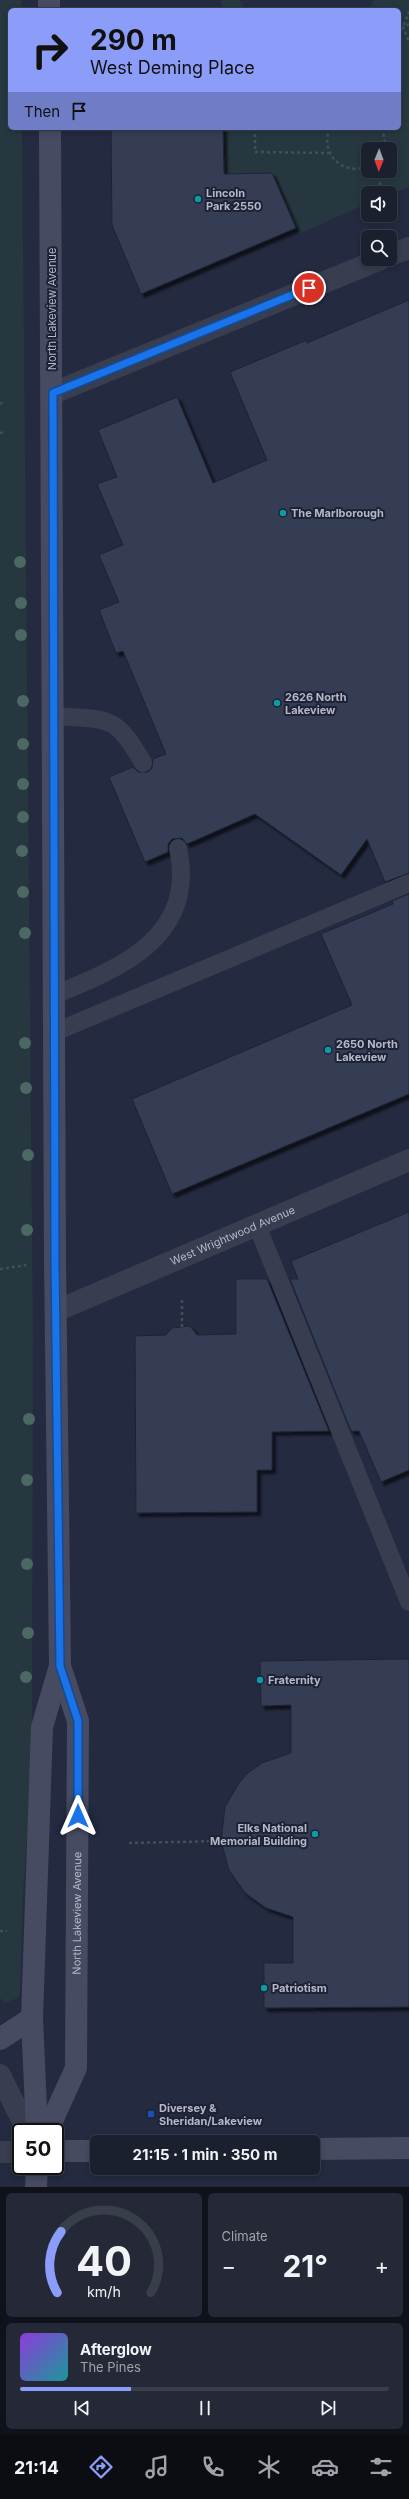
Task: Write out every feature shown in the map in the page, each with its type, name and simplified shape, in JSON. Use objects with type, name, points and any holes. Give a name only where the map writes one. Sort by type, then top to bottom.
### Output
[{"type":"main road","name":"North Lakeview Avenue","points":[[37,2123],[32,2018],[42,1727],[60,1666],[54,1032],[53,393],[50,130]]},
{"type":"main road","name":"North Lakeview Avenue","points":[[50,2123],[76,2068],[78,1721],[60,1666]]},
{"type":"main road","points":[[0,2039],[32,2018]]},
{"type":"main road","points":[[320,2149],[409,2148]]},
{"type":"main road","points":[[64,2151],[90,2151]]},
{"type":"main road","points":[[36,2187],[37,2175]]},
{"type":"street","points":[[397,252],[409,248]]},
{"type":"street","points":[[53,393],[364,266]]},
{"type":"street","name":"West Wrightwood Avenue","points":[[56,1311],[409,1160]]},
{"type":"street","points":[[0,2075],[24,2123]]},
{"type":"street","points":[[0,2152],[12,2152]]},
{"type":"lane","points":[[54,716],[108,721],[118,727],[131,742],[143,763]]},
{"type":"lane","points":[[54,995],[118,967],[131,960],[151,944],[170,918],[178,896],[181,874],[178,848]]},
{"type":"lane","points":[[54,1032],[409,883]]},
{"type":"lane","points":[[257,1225],[409,1602]]},
{"type":"path","points":[[401,32],[409,12]]},
{"type":"path","points":[[403,27],[409,24]]},
{"type":"path","points":[[403,27],[409,42]]},
{"type":"path","points":[[255,130],[255,152],[329,153]]},
{"type":"path","points":[[330,130],[327,143],[329,153],[343,166],[353,169],[361,167]]},
{"type":"path","points":[[382,130],[385,142]]},
{"type":"path","points":[[0,404],[5,401]]},
{"type":"path","points":[[0,434],[5,432]]},
{"type":"path","points":[[0,1269],[33,1264]]},
{"type":"path","points":[[182,1299],[182,1327]]},
{"type":"path","points":[[129,1843],[220,1842]]},
{"type":"path","points":[[0,1931],[8,1931]]},
{"type":"shaded area","points":[[0,0],[21,0],[21,8],[8,8],[8,130],[22,130],[33,1337],[32,1763],[23,1896],[20,1993],[18,1998],[5,2003],[0,1998]]},
{"type":"shaded area","points":[[221,0],[240,0],[243,8],[221,8]]},
{"type":"shaded area","points":[[373,0],[409,0],[409,187],[397,192],[397,186],[361,186],[361,206],[299,234],[272,173],[224,174],[223,130],[401,130],[401,8],[370,8]]},
{"type":"building","name":"Lincoln Park 2550","points":[[111,130],[223,130],[224,174],[272,173],[296,228],[141,294],[112,225]]},
{"type":"building","points":[[409,300],[409,873],[385,882],[367,839],[341,875],[255,814],[187,844],[182,838],[172,839],[168,844],[168,852],[145,862],[109,777],[133,767],[138,772],[148,772],[152,768],[153,759],[166,754],[123,651],[116,653],[99,610],[119,602],[99,555],[123,545],[97,484],[117,477],[98,430],[177,397],[213,483],[267,460],[230,372],[307,340],[307,343]]},
{"type":"building","name":"2650 North Lakeview","points":[[409,894],[409,1094],[172,1194],[132,1099],[352,1005],[321,934],[393,904],[392,901]]},
{"type":"building","points":[[409,1212],[409,1470],[381,1482],[359,1431],[351,1431],[290,1279],[298,1279],[291,1261]]},
{"type":"building","points":[[236,1279],[267,1279],[329,1431],[272,1432],[272,1470],[257,1470],[257,1512],[136,1513],[135,1336],[166,1335],[172,1328],[190,1326],[197,1335],[236,1334]]},
{"type":"building","name":"Elks National Memorial Building","points":[[409,1659],[409,2007],[264,2008],[264,1963],[293,1963],[293,1917],[266,1908],[245,1893],[229,1870],[221,1841],[225,1807],[239,1783],[248,1773],[262,1763],[291,1753],[291,1705],[261,1706],[260,1661]]},
{"type":"place","name":"Lincoln Park 2550","points":[[198,199]]},
{"type":"place","name":"The Marlborough","points":[[283,513]]},
{"type":"place","name":"2626 North Lakeview","points":[[277,703]]},
{"type":"place","name":"2650 North Lakeview","points":[[328,1050]]},
{"type":"place","name":"Fraternity","points":[[260,1680]]},
{"type":"place","name":"Elks National Memorial Building","points":[[315,1834]]},
{"type":"place","name":"Patriotism","points":[[264,1988]]},
{"type":"place","name":"Diversey & Sheridan/Lakeview","points":[[151,2114]]},
{"type":"route","points":[[78,1816],[78,1721],[60,1666],[55,1261],[53,393],[309,288]]}]
